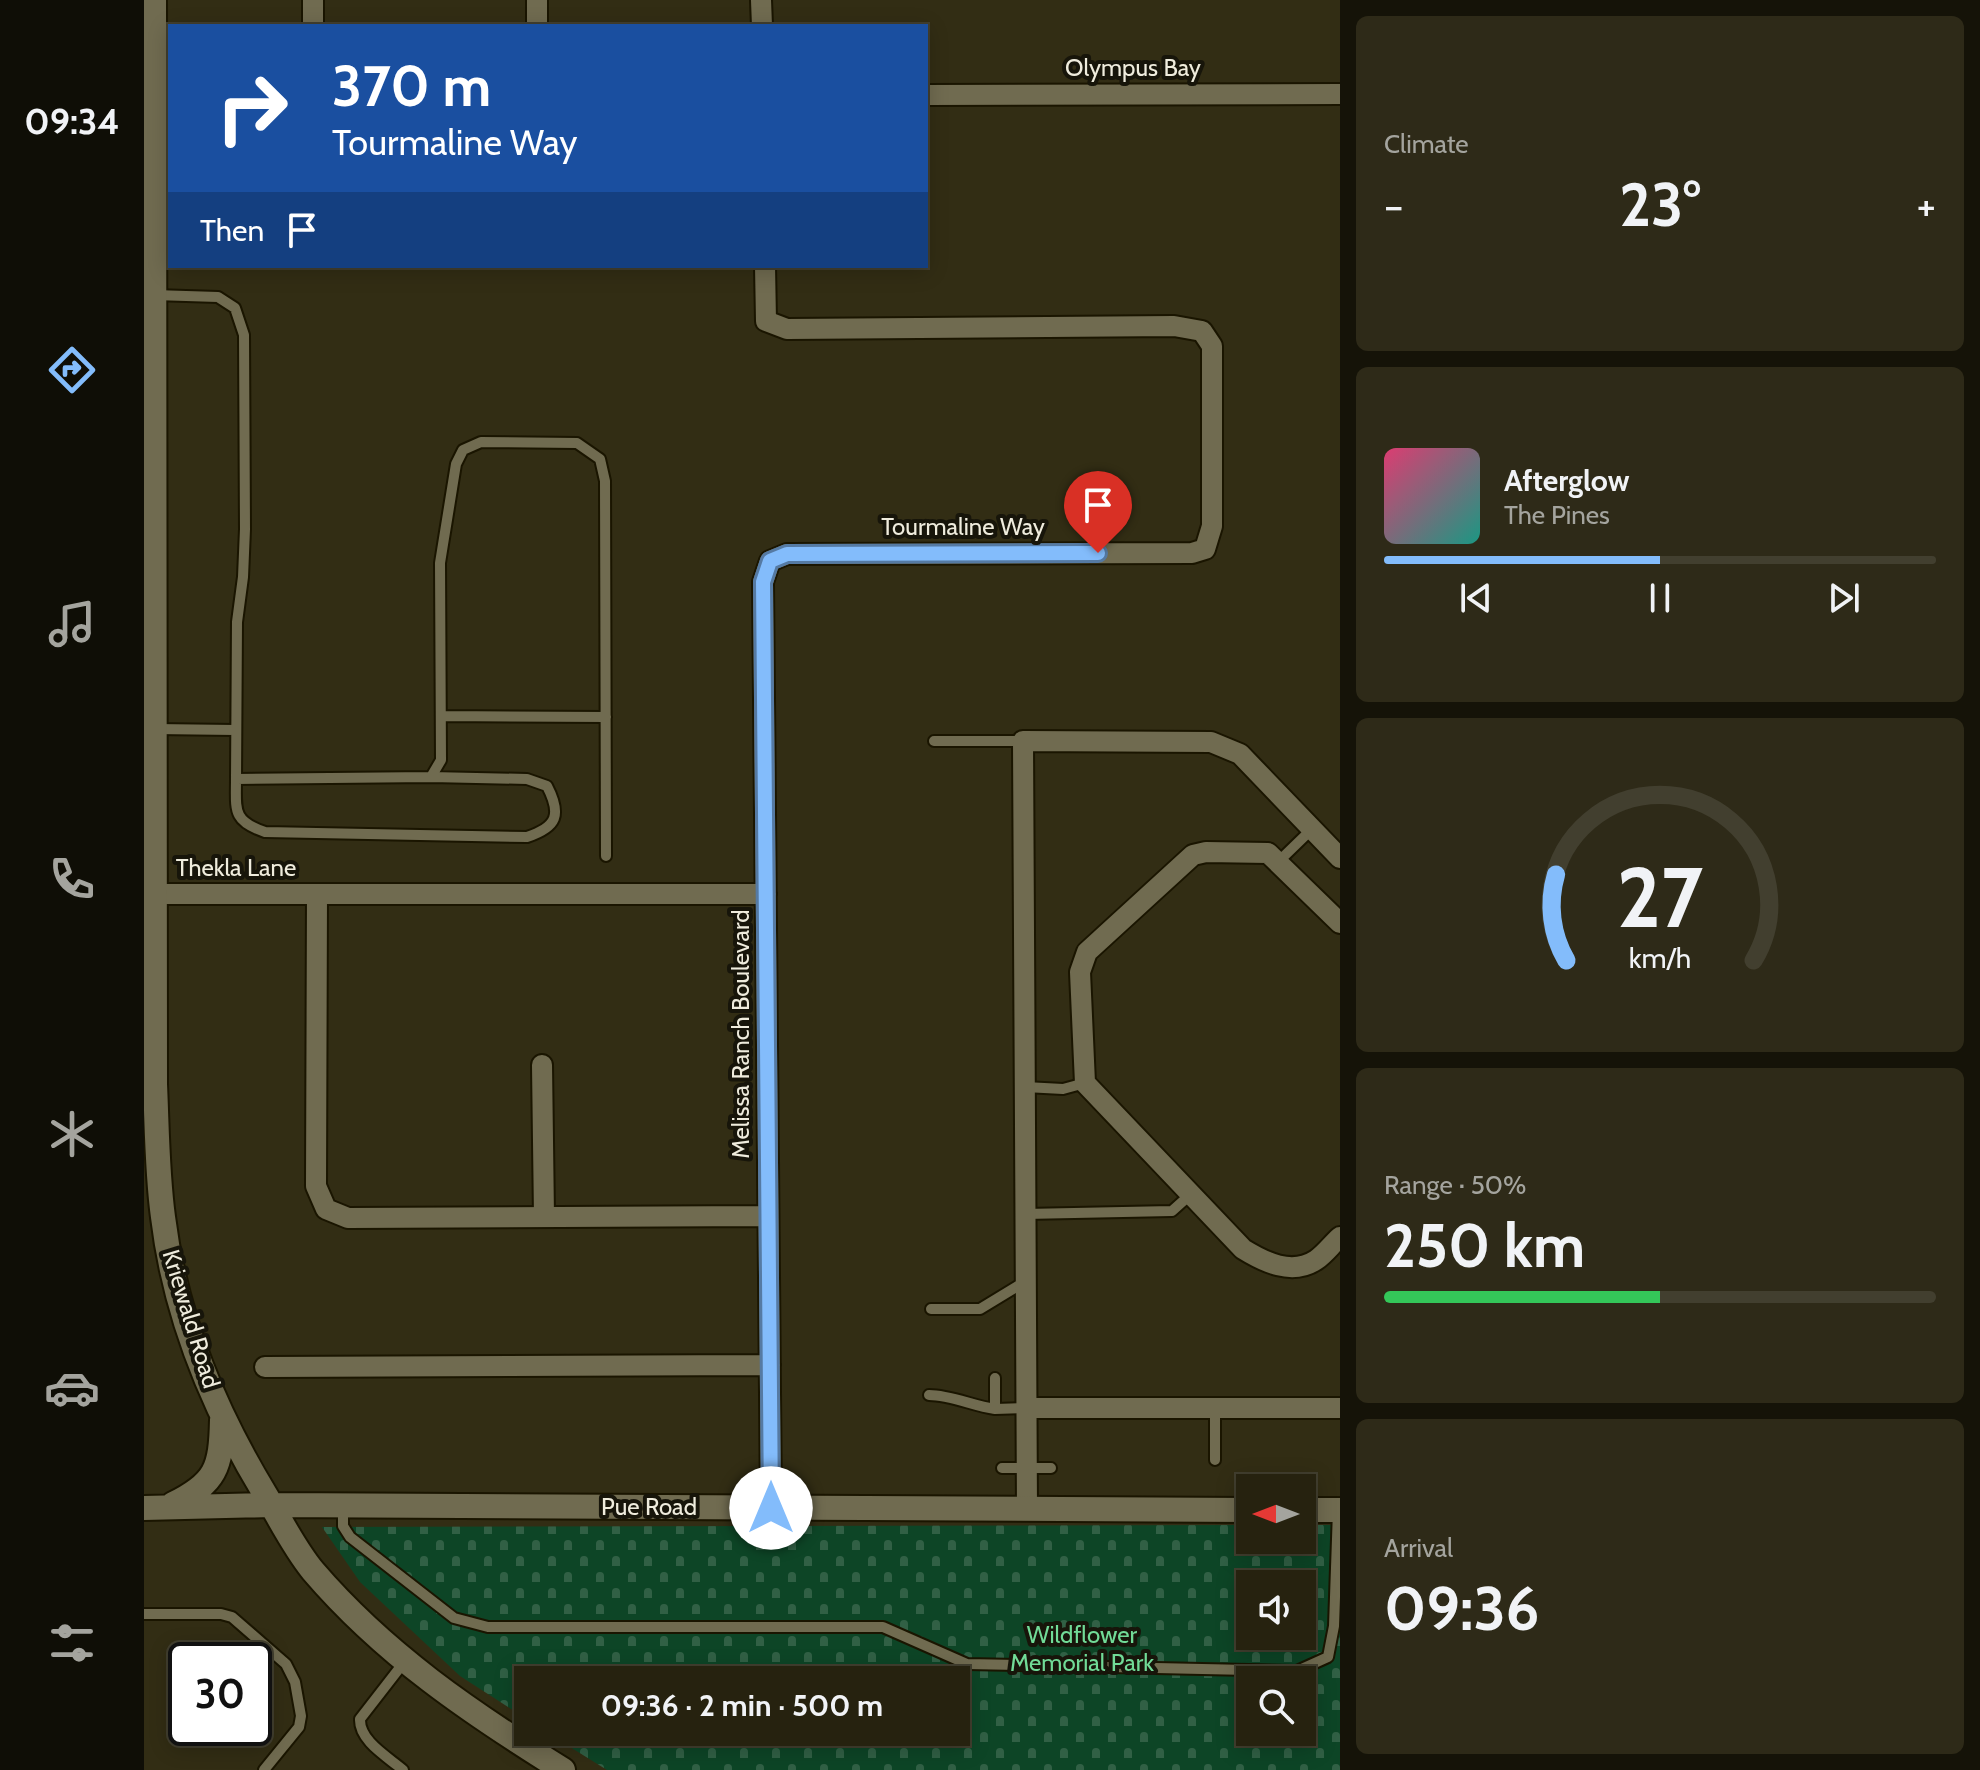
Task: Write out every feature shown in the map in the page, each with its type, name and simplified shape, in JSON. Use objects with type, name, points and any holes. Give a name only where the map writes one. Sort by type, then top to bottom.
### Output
[{"type":"street","name":"Kriewald Road","points":[[154,0],[149,44],[154,295],[155,729],[150,894],[155,1084],[163,1219],[178,1294],[200,1365],[222,1417],[271,1505],[312,1569],[372,1632],[405,1661],[484,1721],[563,1770]]},
{"type":"street","points":[[313,0],[313,24]]},
{"type":"street","points":[[537,0],[537,24]]},
{"type":"street","points":[[761,0],[762,24]]},
{"type":"street","name":"Olympus Bay","points":[[928,95],[1340,94]]},
{"type":"street","name":"Tourmaline Way","points":[[765,268],[766,321],[787,329],[1174,326],[1202,331],[1212,346],[1212,526],[1205,549],[1192,553],[787,554],[770,561]]},
{"type":"street","name":"Melissa Ranch Boulevard","points":[[770,561],[763,582],[771,1508]]},
{"type":"street","points":[[1027,1509],[1023,741],[1211,742],[1240,754],[1340,858]]},
{"type":"street","points":[[1339,1239],[1315,1261],[1293,1266],[1268,1265],[1243,1249],[1085,1083],[1080,972],[1087,952],[1193,855],[1206,852],[1268,853],[1340,923]]},
{"type":"street","name":"Thekla Lane","points":[[150,894],[766,894]]},
{"type":"street","points":[[317,894],[316,1186],[326,1209],[348,1218],[768,1216]]},
{"type":"street","points":[[542,1065],[544,1217]]},
{"type":"street","points":[[265,1367],[770,1365]]},
{"type":"street","points":[[1026,1408],[1340,1408]]},
{"type":"street","points":[[156,1507],[199,1491],[208,1482],[221,1443],[222,1417]]},
{"type":"street","name":"Pue Road","points":[[156,1507],[1236,1510]]},
{"type":"street","points":[[1316,1510],[1339,1510]]},
{"type":"lane","points":[[154,295],[218,297],[235,308],[244,335],[245,529],[237,622],[235,730],[236,809],[246,825],[265,832],[527,837],[546,831],[554,820],[555,801],[547,786],[527,779],[236,779]]},
{"type":"lane","points":[[431,777],[441,760],[440,563],[456,464],[463,450],[481,442],[577,443],[600,459],[605,481],[606,856]]},
{"type":"lane","points":[[441,716],[606,717]]},
{"type":"lane","points":[[155,729],[235,730]]},
{"type":"lane","points":[[934,741],[1023,741]]},
{"type":"lane","points":[[1278,862],[1312,829]]},
{"type":"lane","points":[[1025,1087],[1063,1089],[1085,1083]]},
{"type":"lane","points":[[1025,1214],[1172,1211],[1191,1194]]},
{"type":"lane","points":[[931,1309],[980,1309],[1026,1281]]},
{"type":"lane","points":[[995,1378],[995,1409]]},
{"type":"lane","points":[[929,1395],[941,1395],[973,1406],[995,1409],[1026,1408]]},
{"type":"lane","points":[[1215,1408],[1215,1460]]},
{"type":"lane","points":[[1002,1468],[1051,1468]]},
{"type":"lane","points":[[343,1506],[343,1526],[350,1537],[454,1618],[488,1627],[883,1627],[967,1664],[1297,1671],[1328,1657],[1334,1626],[1339,1510]]},
{"type":"lane","points":[[144,1614],[221,1614],[232,1617],[286,1664],[295,1682],[301,1716],[299,1727],[264,1770]]},
{"type":"lane","points":[[403,1770],[362,1735],[360,1719],[405,1661]]},
{"type":"green space","name":"Wildflower Memorial Park","points":[[1236,1525],[1236,1554],[1316,1554],[1316,1525],[1340,1525],[1340,1770],[607,1770],[568,1746],[970,1746],[970,1666],[514,1666],[514,1711],[460,1676],[360,1582],[322,1527]]},
{"type":"route","points":[[771,1508],[763,582],[770,561],[787,554],[1098,553]]}]
